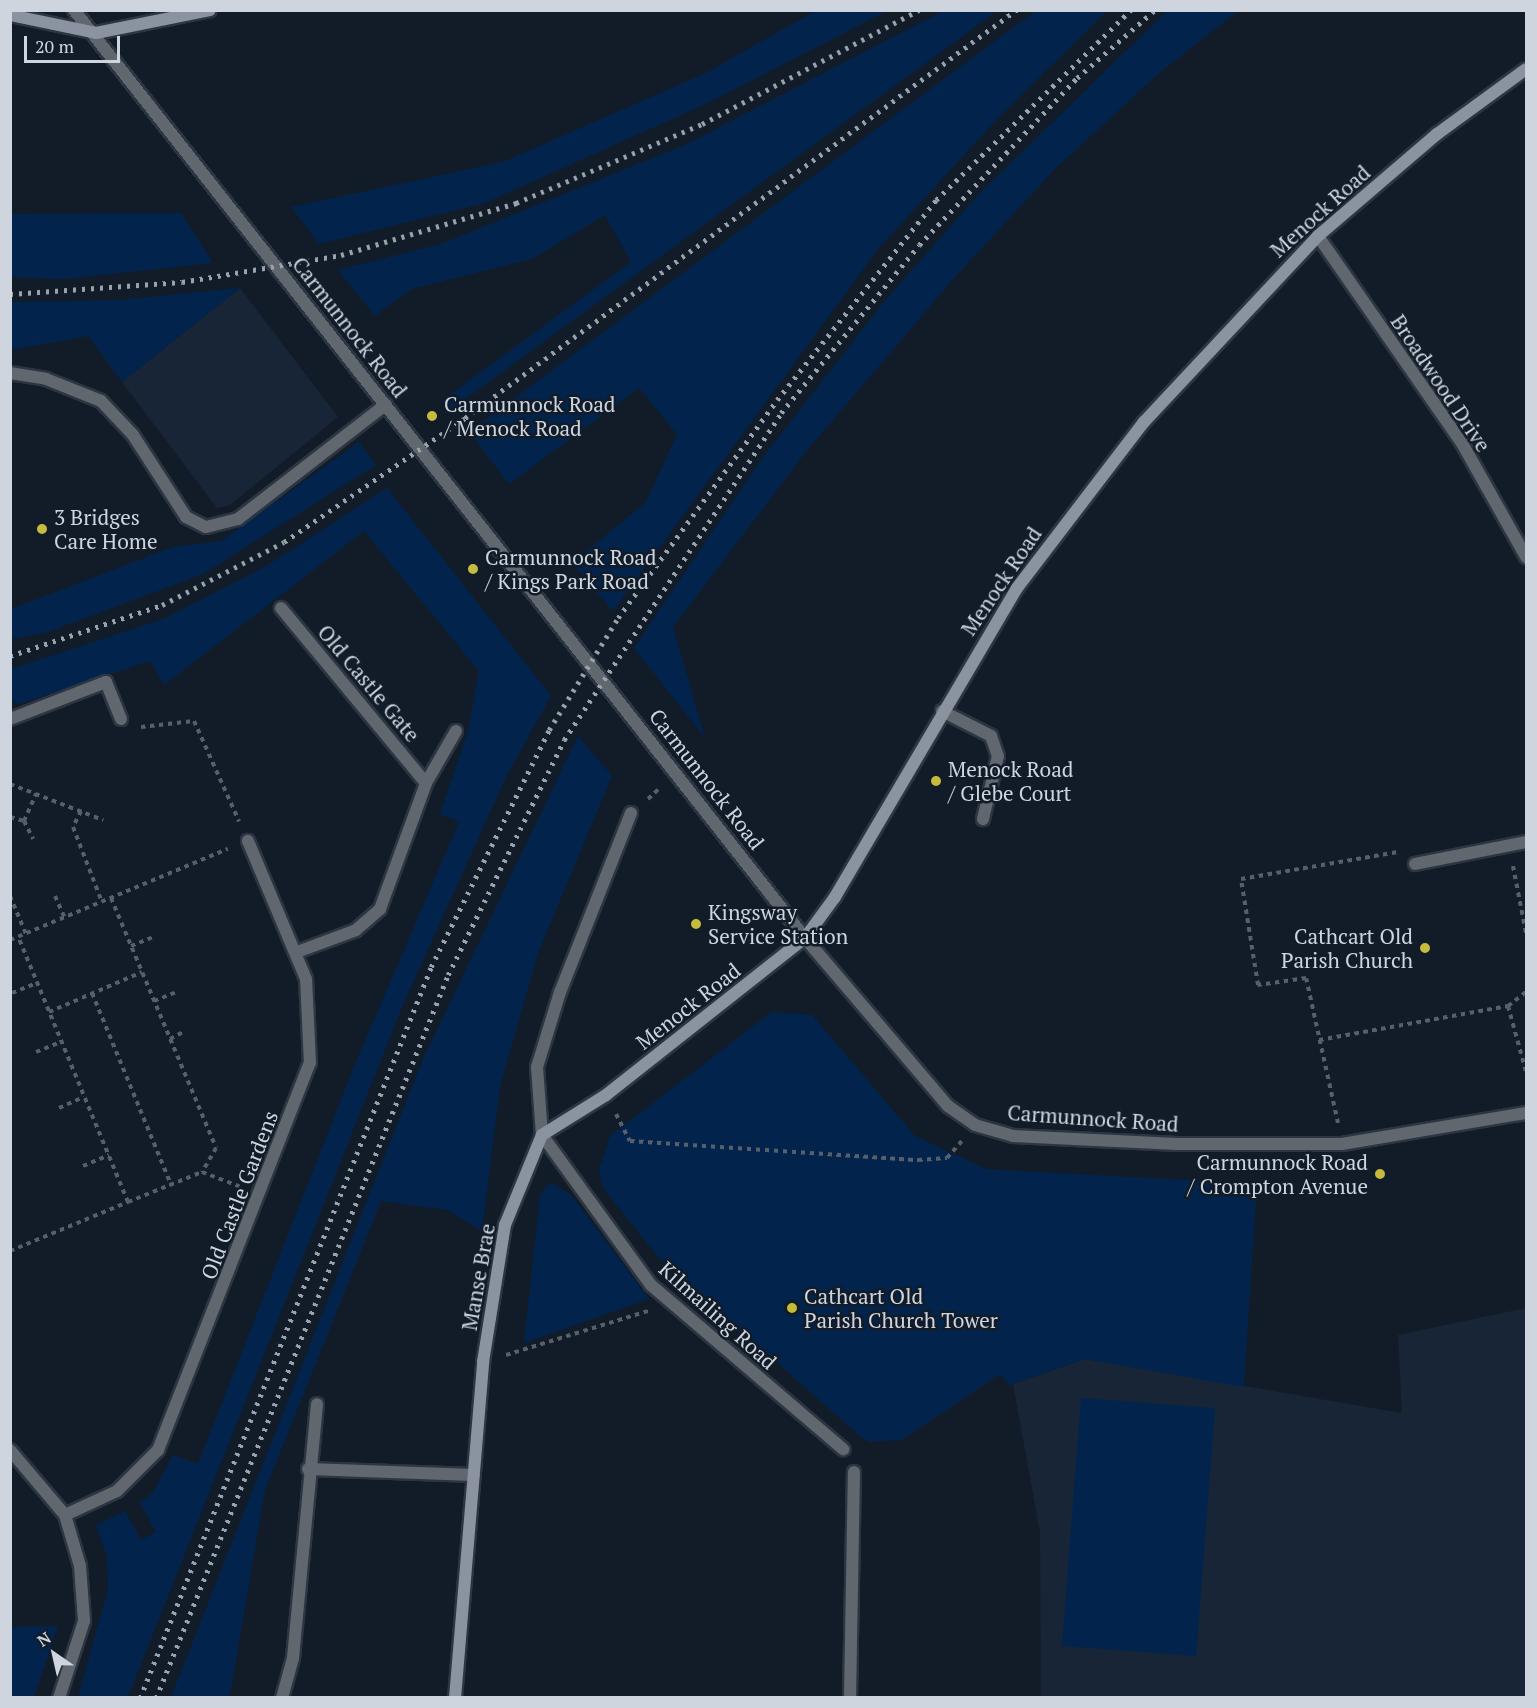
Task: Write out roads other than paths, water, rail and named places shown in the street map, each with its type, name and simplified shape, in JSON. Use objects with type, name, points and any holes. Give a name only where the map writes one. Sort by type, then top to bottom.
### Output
[{"type":"main road","points":[[10,15],[96,33],[210,10]]},
{"type":"main road","name":"Menock Road","points":[[542,1136],[606,1095],[805,938],[836,897],[942,711],[1017,588],[1083,498],[1194,363],[1318,236],[1437,134],[1527,69]]},
{"type":"main road","name":"Manse Brae","points":[[455,1698],[483,1362],[505,1225],[542,1136]]},
{"type":"street","name":"Carmunnock Road","points":[[74,10],[96,33],[805,938],[918,1076],[975,1125],[1013,1136],[1342,1144],[1527,1113]]},
{"type":"street","name":"Broadwood Drive","points":[[1318,236],[1462,445],[1527,557]]},
{"type":"street","points":[[10,373],[46,379],[101,401],[133,435],[186,517],[206,527],[238,519],[386,404]]},
{"type":"street","name":"Old Castle Gate","points":[[281,608],[426,783]]},
{"type":"street","points":[[10,719],[106,682],[121,719]]},
{"type":"street","points":[[942,711],[991,736],[998,756],[983,819]]},
{"type":"street","name":"Old Castle Gate","points":[[297,952],[356,930],[380,909],[426,783],[456,731]]},
{"type":"street","name":"Manse Brae","points":[[542,1136],[537,1067],[560,992],[632,813]]},
{"type":"street","name":"Old Castle Gardens","points":[[65,1515],[117,1491],[158,1450],[181,1399],[310,1063],[306,980],[297,952],[248,841]]},
{"type":"street","points":[[1415,864],[1527,842]]},
{"type":"street","name":"Kilmailing Road","points":[[542,1136],[651,1285],[843,1449]]},
{"type":"street","points":[[282,1698],[293,1658],[308,1469],[317,1404]]},
{"type":"street","points":[[10,1450],[65,1515],[80,1566],[84,1621],[59,1698]]},
{"type":"street","points":[[308,1469],[474,1475]]},
{"type":"street","points":[[850,1698],[855,1472]]},
{"type":"railway","points":[[10,294],[182,282],[341,255],[516,203],[702,124],[919,10]]},
{"type":"railway","points":[[10,656],[162,605],[284,542],[465,418],[1016,10]]},
{"type":"railway","points":[[140,1698],[431,967],[549,730],[618,618],[777,400],[936,200],[1131,10]]},
{"type":"railway","points":[[156,1698],[448,975],[564,740],[781,413],[919,245],[1077,78],[1155,10]]},
{"type":"place","name":"Carmunnock Road / Menock Road","points":[[432,416]]},
{"type":"place","name":"3 Bridges Care Home","points":[[42,529]]},
{"type":"place","name":"Carmunnock Road / Kings Park Road","points":[[473,569]]},
{"type":"place","name":"Menock Road / Glebe Court","points":[[936,781]]},
{"type":"place","name":"Kingsway Service Station","points":[[696,924]]},
{"type":"place","name":"Cathcart Old Parish Church","points":[[1425,948]]},
{"type":"place","name":"Carmunnock Road / Crompton Avenue","points":[[1380,1174]]},
{"type":"place","name":"Cathcart Old Parish Church Tower","points":[[792,1308]]}]
